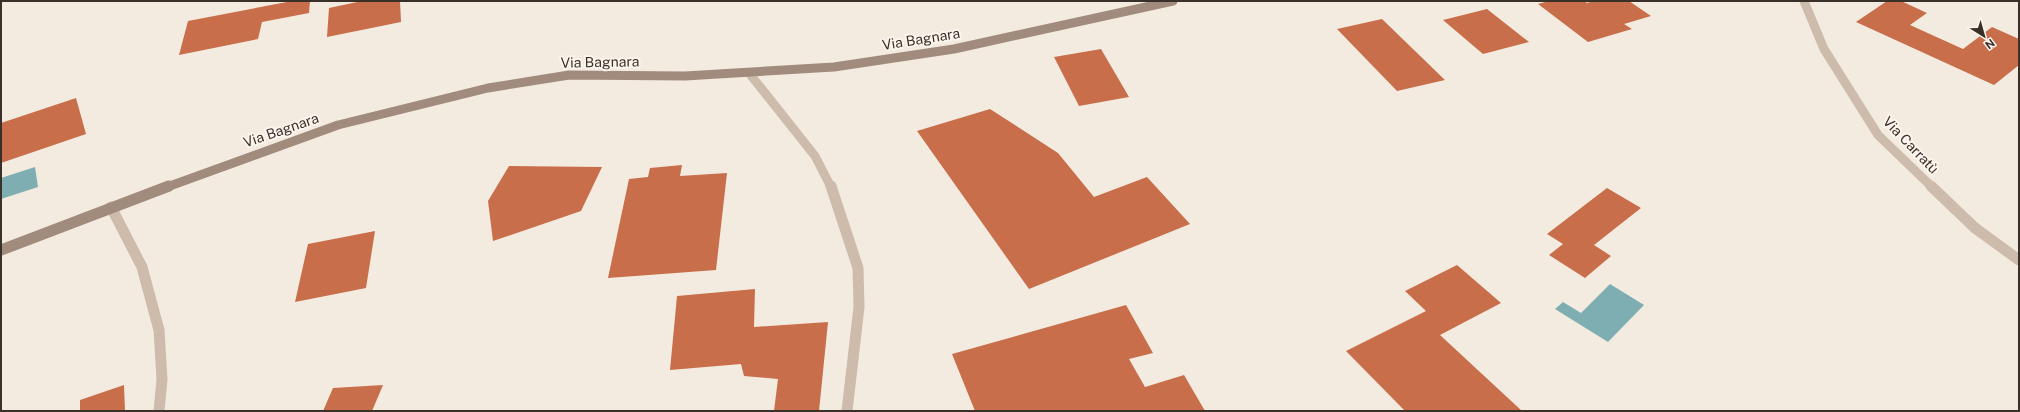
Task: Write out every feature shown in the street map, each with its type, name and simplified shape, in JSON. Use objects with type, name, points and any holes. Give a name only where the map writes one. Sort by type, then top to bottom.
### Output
[{"type":"main road","name":"Via Bagnara","points":[[1,250],[111,207],[338,125],[488,88],[569,75],[685,76],[834,67],[954,49],[1173,1]]},
{"type":"street","name":"Via Carratù","points":[[1804,1],[1824,49],[1878,135],[1975,228],[2019,260]]},
{"type":"street","points":[[749,73],[815,156],[832,188],[858,268],[859,307],[847,411]]},
{"type":"street","points":[[111,207],[142,267],[159,330],[162,379],[159,411]]},
{"type":"water","points":[[35,167],[38,187],[1,199],[1,178]]},
{"type":"water","points":[[1610,284],[1644,305],[1608,342],[1555,309],[1563,302],[1581,313]]},
{"type":"building","points":[[292,1],[310,1],[309,13],[262,22],[258,39],[179,55],[188,21]]},
{"type":"building","points":[[362,1],[400,1],[401,22],[327,37],[329,8]]},
{"type":"building","points":[[1549,1],[1584,1],[1587,3],[1593,1],[1629,1],[1651,16],[1624,24],[1632,29],[1588,42],[1538,4]]},
{"type":"building","points":[[1887,1],[1901,1],[1927,13],[1910,25],[1963,49],[1992,27],[2019,39],[2019,65],[1994,85],[1856,22]]},
{"type":"building","points":[[1487,9],[1529,42],[1483,54],[1443,20]]},
{"type":"building","points":[[1382,19],[1445,80],[1397,91],[1337,29]]},
{"type":"building","points":[[1101,49],[1129,97],[1079,106],[1054,57]]},
{"type":"building","points":[[76,98],[86,134],[1,163],[1,123]]},
{"type":"building","points":[[990,109],[1058,153],[1094,197],[1147,177],[1190,224],[1029,289],[917,131]]},
{"type":"building","points":[[682,165],[680,176],[727,173],[716,270],[608,278],[629,179],[648,177],[650,168]]},
{"type":"building","points":[[509,166],[602,167],[581,211],[493,241],[488,201]]},
{"type":"building","points":[[1607,188],[1641,208],[1594,245],[1611,256],[1585,278],[1549,255],[1563,244],[1547,234]]},
{"type":"building","points":[[375,231],[366,288],[295,302],[308,244]]},
{"type":"building","points":[[1457,265],[1501,303],[1440,335],[1522,411],[1405,411],[1346,351],[1426,311],[1405,291]]},
{"type":"building","points":[[755,289],[754,327],[828,322],[819,411],[774,411],[778,379],[744,376],[741,364],[670,370],[677,296]]},
{"type":"building","points":[[1126,305],[1153,353],[1129,359],[1145,387],[1184,375],[1205,411],[975,411],[952,354]]},
{"type":"building","points":[[124,385],[125,411],[80,411],[80,400]]},
{"type":"building","points":[[383,385],[372,411],[323,411],[333,388]]}]
